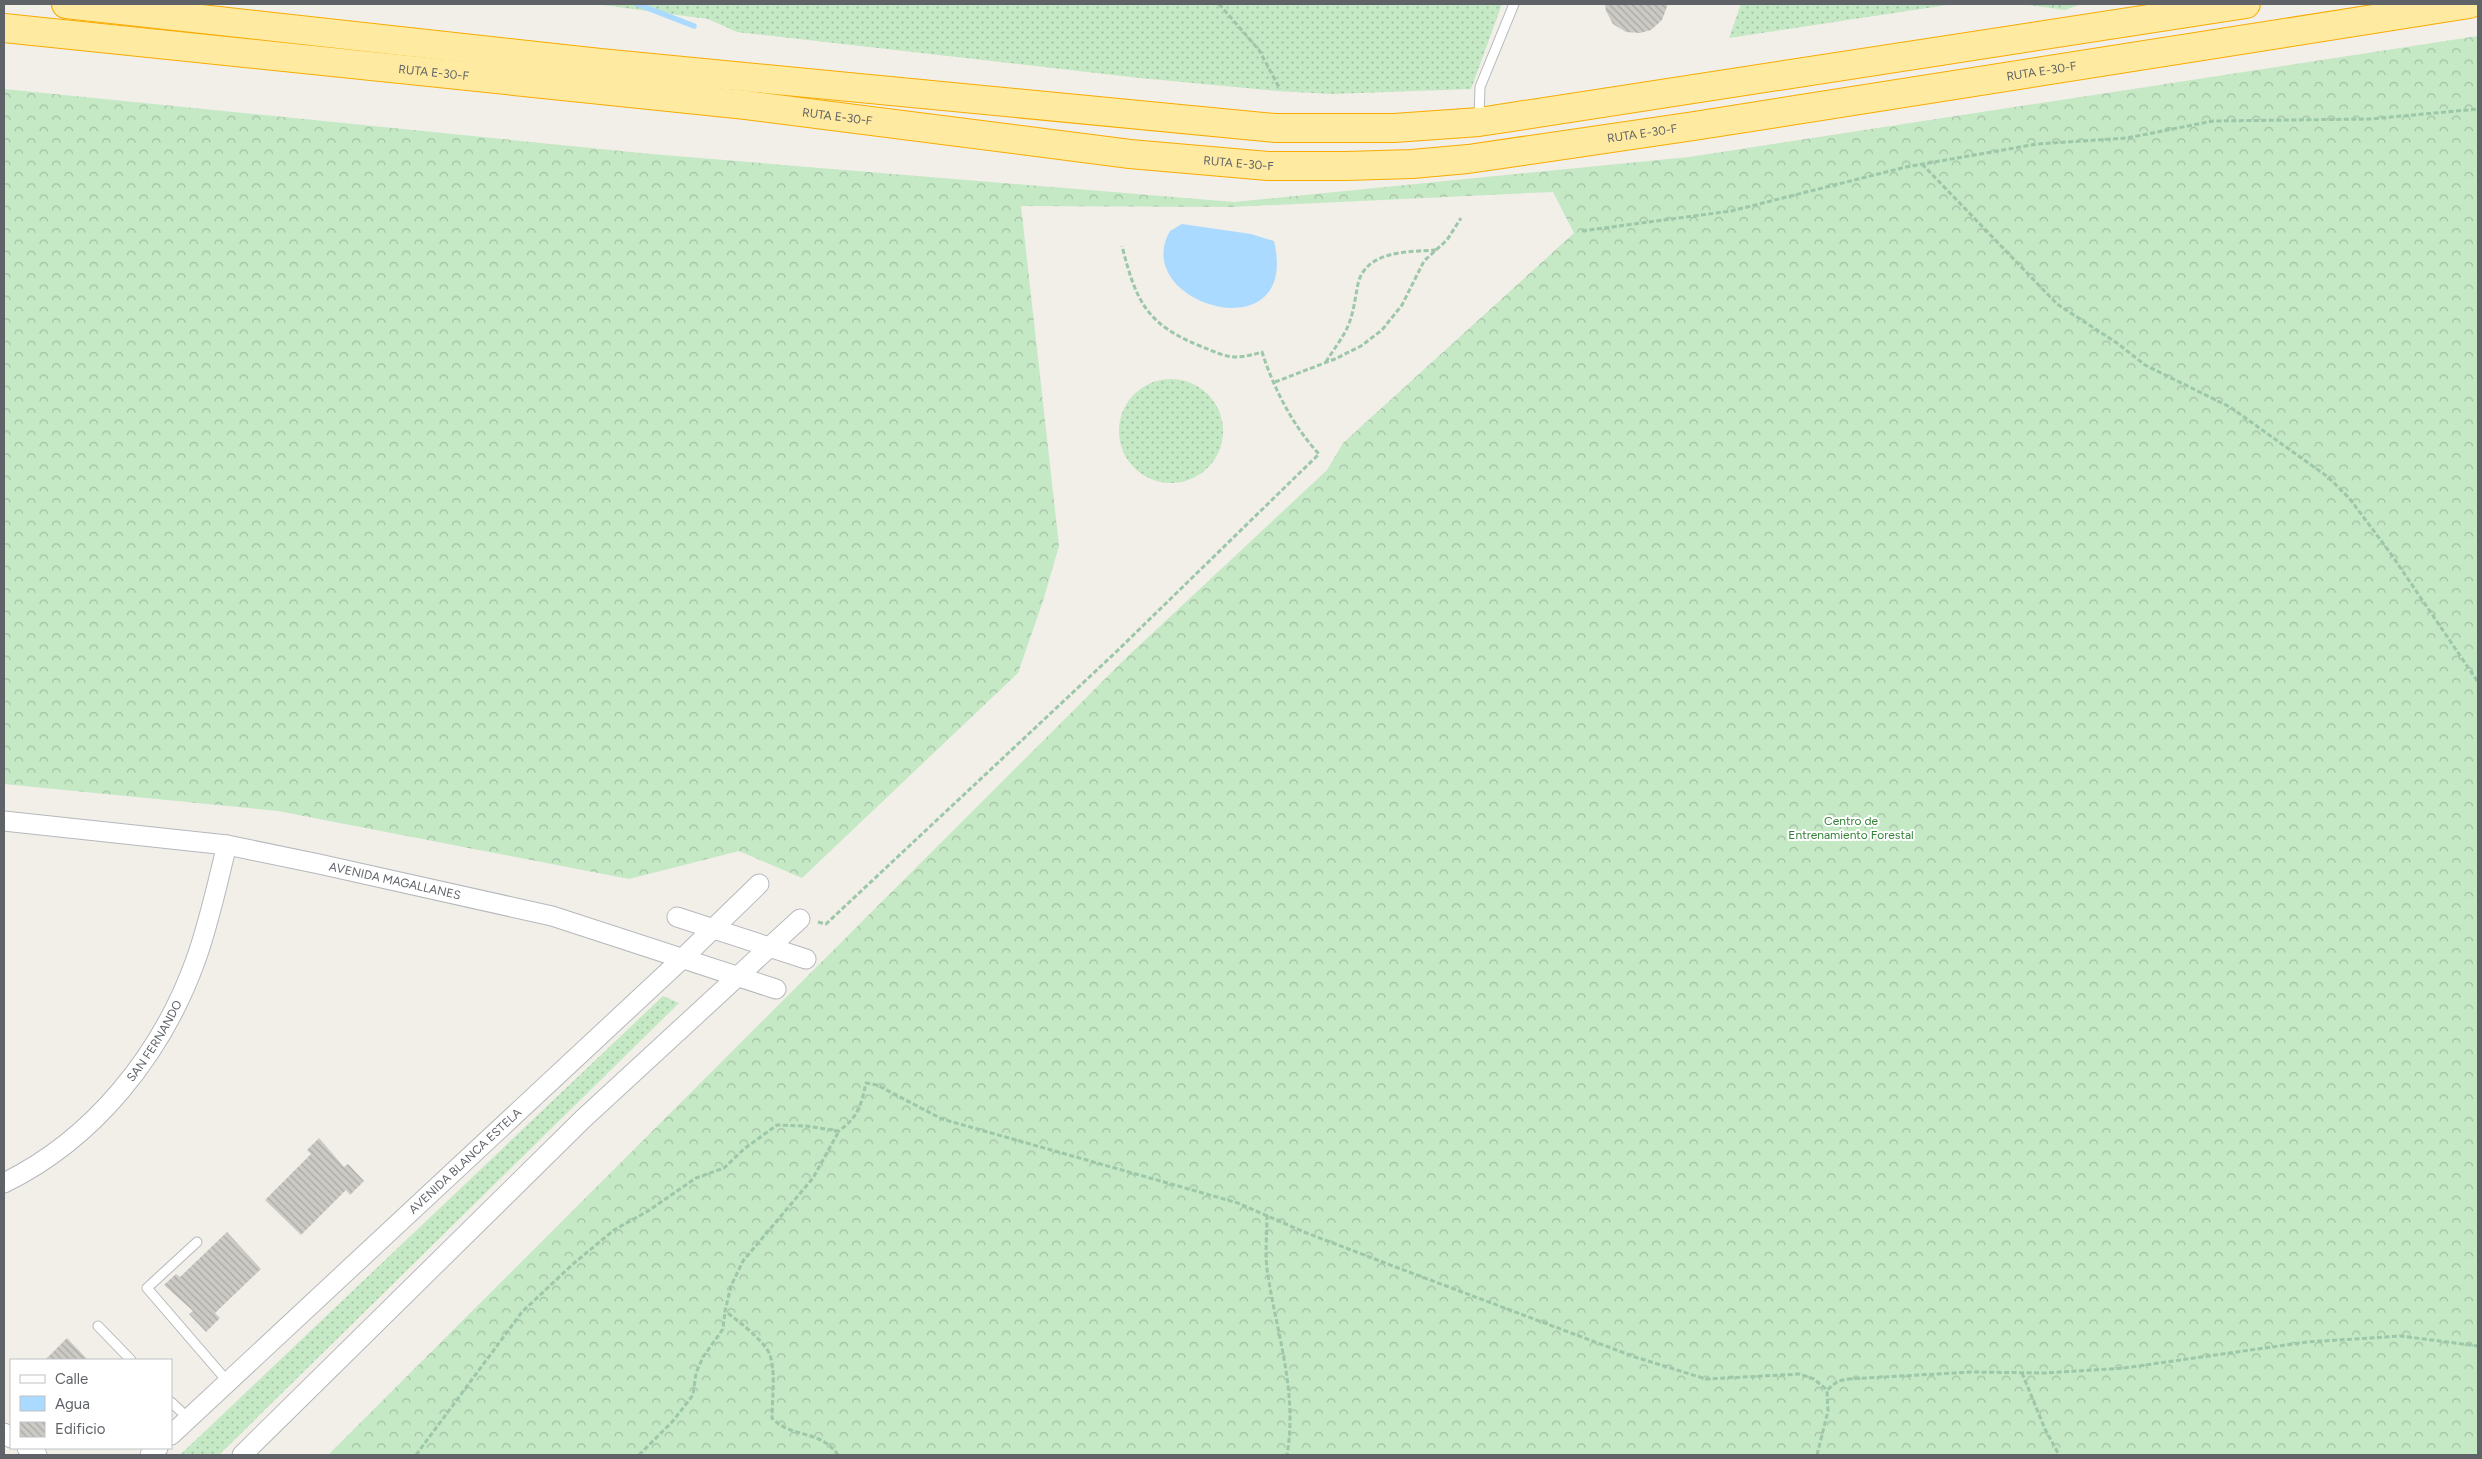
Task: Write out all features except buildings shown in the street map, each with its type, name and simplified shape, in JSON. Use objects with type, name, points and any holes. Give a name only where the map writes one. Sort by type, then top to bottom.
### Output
[{"type":"highway","points":[[66,4],[600,63],[1275,128],[1394,128],[1479,122],[2246,4]]},
{"type":"highway","name":"RUTA E-30-F","points":[[4,28],[746,105],[1130,154],[1268,166],[1346,166],[1412,164],[1468,159],[1694,126],[2469,4]]},
{"type":"street","name":"AVENIDA MAGALLANES","points":[[4,820],[227,845],[552,916],[776,990]]},
{"type":"street","name":"SAN FERNANDO","points":[[4,1183],[36,1165],[88,1124],[133,1076],[152,1049],[177,1006],[196,960],[227,845]]},
{"type":"street","name":"AVENIDA BLANCA ESTELA","points":[[172,1434],[683,958],[759,884]]},
{"type":"street","points":[[677,917],[806,959]]},
{"type":"street","points":[[242,1455],[584,1119],[800,919]]},
{"type":"lane","points":[[1479,122],[1480,87],[1514,4]]},
{"type":"lane","points":[[197,1242],[147,1288],[228,1382]]},
{"type":"lane","points":[[98,1326],[130,1359]]},
{"type":"lane","points":[[172,1403],[188,1419]]},
{"type":"path","points":[[1219,4],[1258,50],[1280,89]]},
{"type":"path","points":[[1582,231],[1731,210],[1922,164],[2037,144],[2127,138],[2213,122],[2370,119],[2478,109]]},
{"type":"path","points":[[1922,164],[2057,304],[2117,343],[2146,365],[2230,407],[2328,477],[2350,498],[2391,554],[2478,682]]},
{"type":"path","points":[[1275,382],[1326,363],[1361,346],[1382,330],[1402,305],[1424,260],[1447,240],[1460,218]]},
{"type":"path","points":[[800,919],[826,924],[1116,652],[1319,454],[1294,423],[1262,352],[1245,357],[1228,358],[1183,340],[1160,325],[1146,309],[1132,284],[1122,246]]},
{"type":"path","points":[[1326,363],[1348,328],[1356,302],[1358,283],[1364,268],[1378,259],[1395,253],[1436,250]]},
{"type":"path","points":[[638,1455],[673,1421],[693,1395],[696,1373],[703,1356],[723,1329],[725,1310],[731,1286],[743,1261],[813,1178],[839,1131],[853,1120],[862,1103],[866,1083],[877,1085],[942,1119],[1238,1203],[1358,1252],[1635,1357],[1706,1379],[1800,1374],[1814,1379],[1827,1390],[1828,1412],[1818,1455]]},
{"type":"path","points":[[416,1455],[522,1312],[573,1264],[614,1230],[655,1206],[696,1178],[724,1168],[744,1149],[778,1125],[806,1126],[839,1131]]},
{"type":"path","points":[[1266,1215],[1267,1268],[1290,1386],[1292,1429],[1288,1455]]},
{"type":"path","points":[[725,1310],[742,1324],[769,1353],[772,1378],[772,1418],[782,1428],[825,1441],[838,1455]]},
{"type":"path","points":[[1827,1390],[1838,1381],[1848,1379],[1972,1372],[2022,1373],[2124,1368],[2307,1342],[2401,1336],[2478,1346]]},
{"type":"path","points":[[2022,1373],[2045,1429],[2059,1455]]},
{"type":"green space","points":[[595,4],[1502,4],[1471,89],[1331,94],[1140,78],[737,32],[708,19]]},
{"type":"green space","points":[[1741,4],[1954,4],[1729,38]]},
{"type":"green space","points":[[2022,4],[2081,4],[2065,10]]},
{"type":"green space","name":"Centro de Entrenamiento Forestal","points":[[2478,36],[2478,1455],[328,1455],[1128,656],[1327,470],[1343,443],[1574,233],[1553,192],[1231,207],[1021,206],[1059,546],[1043,601],[1018,673],[802,878],[739,851],[629,879],[278,811],[4,784],[4,89],[651,154],[1234,202],[1689,157]]},
{"type":"green space","points":[[1171,379],[1191,383],[1208,394],[1219,411],[1223,431],[1219,451],[1208,468],[1191,479],[1171,483],[1151,479],[1134,468],[1123,451],[1119,431],[1123,411],[1134,394],[1151,383]]},
{"type":"green space","points":[[663,996],[679,1003],[219,1455],[180,1455]]},
{"type":"water","points":[[1182,224],[1251,234],[1274,241],[1276,276],[1263,298],[1242,307],[1216,306],[1192,296],[1172,279],[1164,257],[1170,231]]},
{"type":"waterway","points":[[637,4],[694,26]]}]
